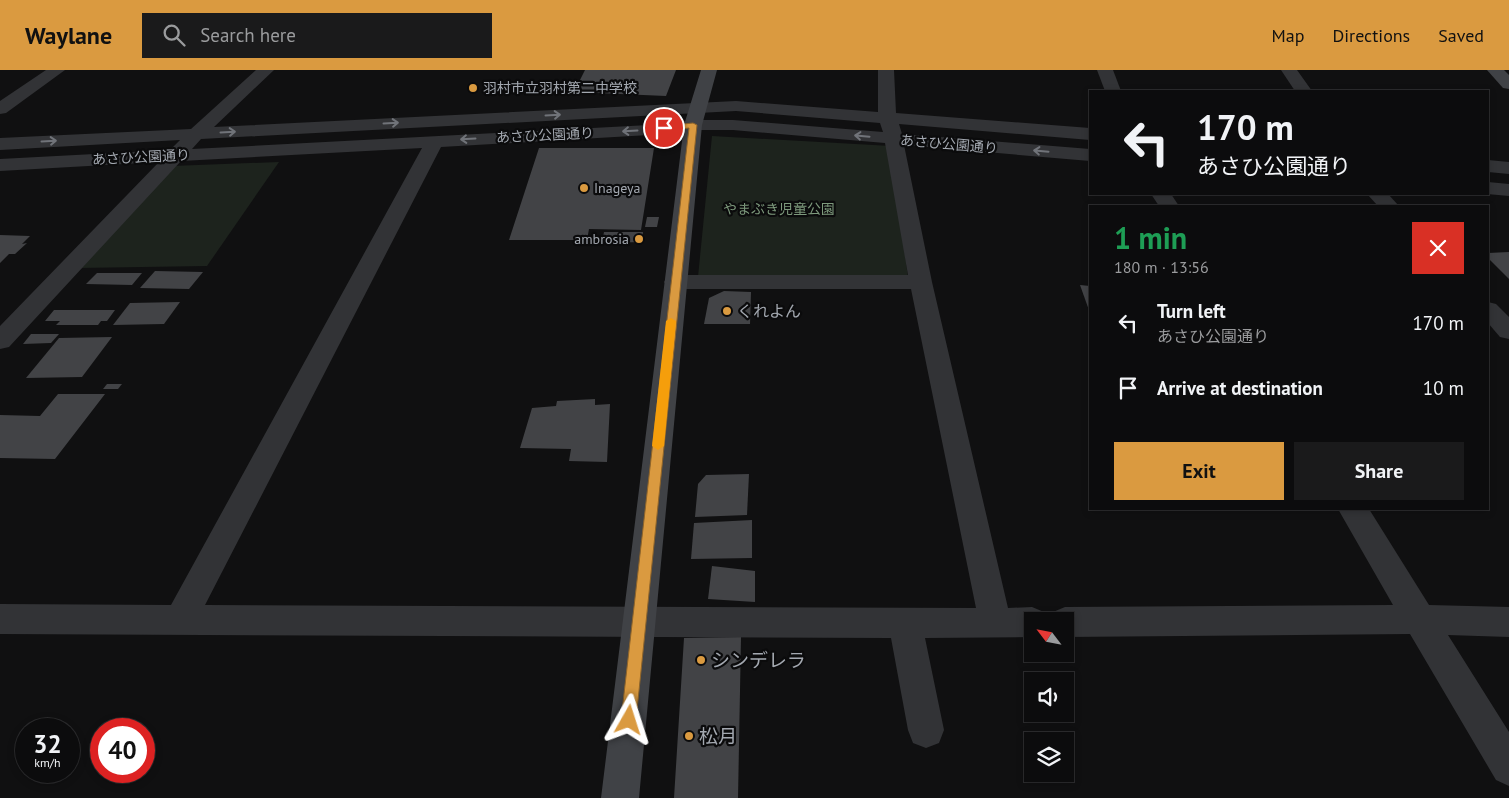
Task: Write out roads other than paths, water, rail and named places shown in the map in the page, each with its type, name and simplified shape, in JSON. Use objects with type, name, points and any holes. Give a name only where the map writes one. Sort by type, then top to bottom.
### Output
[{"type":"street","points":[[0,109],[57,70]]},
{"type":"street","points":[[0,342],[196,134],[266,70]]},
{"type":"street","points":[[620,798],[675,282],[696,116],[709,70]]},
{"type":"street","points":[[886,70],[890,128],[995,622]]},
{"type":"street","points":[[1105,70],[1113,90]]},
{"type":"street","points":[[1289,70],[1302,90]]},
{"type":"street","points":[[1495,70],[1509,84]]},
{"type":"street","name":"あさひ公園通り","points":[[0,165],[649,130],[696,116]]},
{"type":"street","name":"あさひ公園通り","points":[[0,144],[196,134],[696,116],[733,125],[1089,134]]},
{"type":"street","name":"あさひ公園通り","points":[[890,128],[1089,155]]},
{"type":"street","points":[[180,620],[435,141]]},
{"type":"street","points":[[1489,166],[1509,168]]},
{"type":"street","points":[[1489,188],[1509,190]]},
{"type":"street","points":[[1378,195],[1388,205]]},
{"type":"street","points":[[675,282],[922,282]]},
{"type":"street","points":[[1489,310],[1509,331]]},
{"type":"street","points":[[1354,510],[1509,767]]},
{"type":"street","points":[[0,619],[1024,622]]},
{"type":"street","points":[[1074,622],[1420,619],[1509,622]]},
{"type":"street","points":[[905,623],[926,730]]},
{"type":"place","name":"羽村市立羽村第二中学校","points":[[473,88]]},
{"type":"place","name":"Inageya","points":[[584,188]]},
{"type":"place","name":"ambrosia","points":[[639,239]]},
{"type":"place","name":"くれよん","points":[[727,311]]},
{"type":"place","name":"シンデレラ","points":[[701,660]]},
{"type":"place","name":"松月","points":[[689,736]]},
{"type":"park label","name":"やまぶき児童公園","points":[[779,209]]}]
